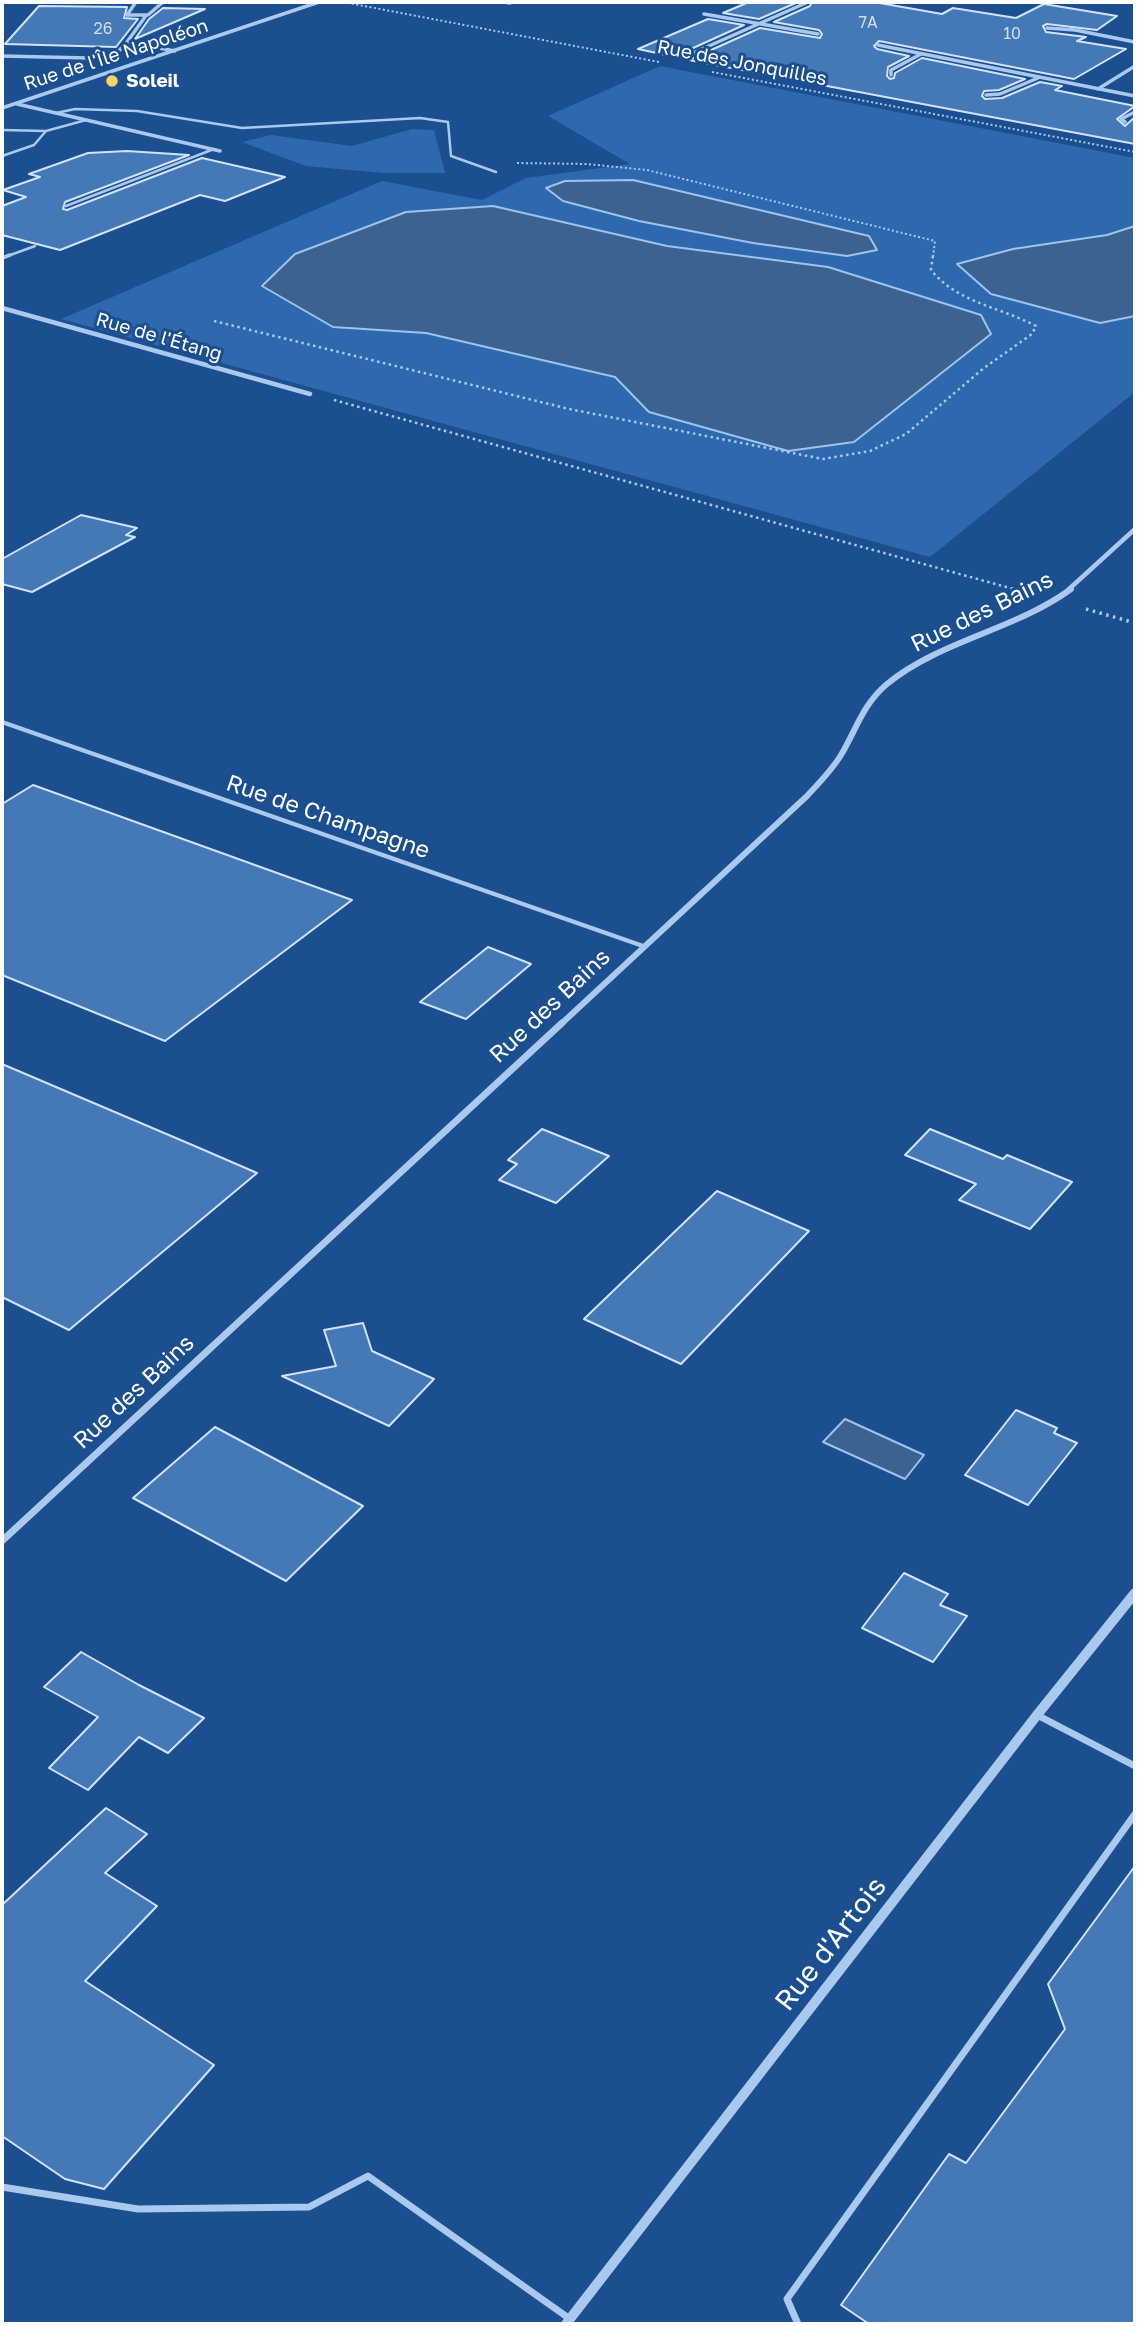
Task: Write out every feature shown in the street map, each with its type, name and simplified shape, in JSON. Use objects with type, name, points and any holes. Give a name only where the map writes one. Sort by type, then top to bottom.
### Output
[{"type":"street","points":[[136,2],[127,15],[145,17],[155,13],[163,2]]},
{"type":"street","name":"Rue de l'Île Napoléon","points":[[2,108],[319,2]]},
{"type":"street","points":[[503,2],[510,3]]},
{"type":"street","points":[[684,57],[808,2]]},
{"type":"street","points":[[704,14],[818,34]]},
{"type":"street","points":[[2,56],[88,58],[115,55],[145,17]]},
{"type":"street","points":[[1047,28],[1075,30],[1135,42]]},
{"type":"street","points":[[127,42],[176,52]]},
{"type":"street","points":[[878,45],[1135,96]]},
{"type":"street","points":[[891,75],[891,70],[922,54]]},
{"type":"street","points":[[1098,89],[1135,65]]},
{"type":"street","points":[[986,95],[1000,94],[1039,77]]},
{"type":"street","points":[[15,103],[220,151]]},
{"type":"street","points":[[1125,122],[1121,120],[1135,112]]},
{"type":"street","name":"Rue de l'Étang","points":[[2,308],[310,394]]},
{"type":"street","name":"Rue des Bains","points":[[2,1541],[807,796],[839,759],[856,720],[881,690],[898,676],[930,659],[1038,610],[1054,600],[1069,590],[1135,529]]},
{"type":"street","name":"Rue d'Artois","points":[[568,2322],[1037,1715],[1135,1593]]},
{"type":"lane","points":[[56,113],[75,109],[137,111],[243,128],[420,118],[448,122],[451,156],[496,172]]},
{"type":"lane","points":[[2,130],[46,131],[86,120]]},
{"type":"lane","points":[[2,156],[34,145],[46,131]]},
{"type":"lane","points":[[66,206],[214,149]]},
{"type":"lane","points":[[2,258],[35,246]]},
{"type":"lane","name":"Rue de Champagne","points":[[2,722],[643,946]]},
{"type":"lane","points":[[1037,1715],[1135,1766]]},
{"type":"lane","points":[[797,2324],[787,2299],[1135,1814]]},
{"type":"lane","points":[[2,2187],[138,2209],[309,2207],[368,2176],[568,2322]]},
{"type":"path","name":"Rue des Jonquilles","points":[[344,2],[668,63]]},
{"type":"path","name":"Rue des Jonquilles","points":[[709,71],[1135,152]]},
{"type":"path","points":[[214,321],[569,409],[823,458],[855,455],[879,448],[907,432],[944,405],[984,368],[1032,334],[1036,326],[1022,317],[966,298],[941,285],[931,270],[935,241],[647,170],[587,164],[467,162]]},
{"type":"path","points":[[310,394],[1135,623]]},
{"type":"shaded area","points":[[660,66],[1135,158],[1135,226],[1107,235],[957,264],[991,294],[1100,323],[1135,316],[1135,392],[930,557],[61,319],[382,181],[482,200],[526,178],[630,164],[548,116]],"holes":[[[547,188],[869,236],[877,250],[639,221],[563,201]],[[667,246],[828,267],[854,442],[788,451],[649,412],[615,377],[426,333],[333,327]]]},
{"type":"shaded area","points":[[412,129],[434,130],[445,173],[383,173],[306,166],[242,142],[271,135],[352,146]]},
{"type":"shaded area","points":[[633,180],[869,236],[877,250],[847,256],[753,243],[639,221],[563,201],[546,188],[565,181]]},
{"type":"shaded area","points":[[493,206],[667,246],[828,267],[981,315],[991,334],[854,442],[788,451],[649,412],[615,377],[426,333],[333,327],[262,286],[295,254],[406,212]]},
{"type":"shaded area","points":[[1135,226],[1135,316],[1100,323],[991,294],[957,264],[1013,249],[1107,235]]},
{"type":"shaded area","points":[[845,1419],[924,1455],[905,1479],[823,1442]]},
{"type":"building","points":[[749,2],[798,2],[759,19],[723,13]]},
{"type":"building","points":[[812,2],[874,2],[942,14],[953,8],[1016,18],[1044,4],[1117,16],[1097,30],[1047,24],[1043,26],[1046,32],[1086,37],[1077,41],[1126,49],[1074,79],[879,41],[874,46],[909,56],[888,67],[887,76],[890,79],[894,78],[895,73],[922,58],[1025,79],[999,90],[984,91],[982,96],[985,99],[1002,98],[1040,82],[1062,86],[1055,90],[1135,106],[1117,119],[1125,126],[1135,117],[1135,144],[689,60],[760,28],[820,38],[822,34],[819,30],[774,22],[810,6]]},
{"type":"building","points":[[39,6],[127,7],[124,18],[138,19],[116,47],[5,44]]},
{"type":"building","points":[[163,8],[205,9],[135,39],[149,19]]},
{"type":"building","points":[[708,19],[744,25],[682,53],[680,58],[638,49]]},
{"type":"building","points":[[127,151],[189,155],[65,202],[63,209],[67,210],[202,158],[285,177],[225,201],[200,195],[60,250],[2,235],[2,206],[26,197],[3,190],[40,177],[29,174],[88,153]]},
{"type":"building","points":[[81,515],[137,528],[126,535],[135,537],[32,592],[2,584],[2,559]]},
{"type":"building","points":[[33,785],[352,900],[165,1041],[2,975],[2,804]]},
{"type":"building","points":[[488,947],[531,964],[466,1019],[420,1002]]},
{"type":"building","points":[[2,1064],[257,1173],[69,1330],[2,1297]]},
{"type":"building","points":[[542,1129],[609,1156],[556,1203],[499,1180],[517,1164],[508,1160]]},
{"type":"building","points":[[930,1129],[1003,1159],[1007,1155],[1072,1182],[1030,1229],[959,1200],[976,1184],[905,1155]]},
{"type":"building","points":[[717,1191],[809,1231],[681,1364],[584,1319]]},
{"type":"building","points":[[363,1323],[372,1351],[434,1379],[389,1426],[282,1376],[336,1366],[324,1330]]},
{"type":"building","points":[[1016,1410],[1057,1428],[1054,1433],[1077,1443],[1028,1505],[965,1475]]},
{"type":"building","points":[[215,1427],[363,1506],[286,1581],[133,1498]]},
{"type":"building","points":[[904,1573],[948,1594],[940,1605],[967,1616],[933,1662],[862,1628]]},
{"type":"building","points":[[81,1652],[204,1718],[168,1753],[139,1737],[88,1790],[49,1768],[98,1717],[44,1687]]},
{"type":"building","points":[[106,1808],[147,1834],[105,1873],[157,1906],[85,1981],[214,2065],[104,2189],[65,2179],[2,2136],[2,1905]]},
{"type":"building","points":[[1135,1866],[1135,2324],[869,2324],[841,2305],[949,2154],[966,2163],[1065,2029],[1048,1984]]},
{"type":"place","name":"Soleil","points":[[112,81]]}]
